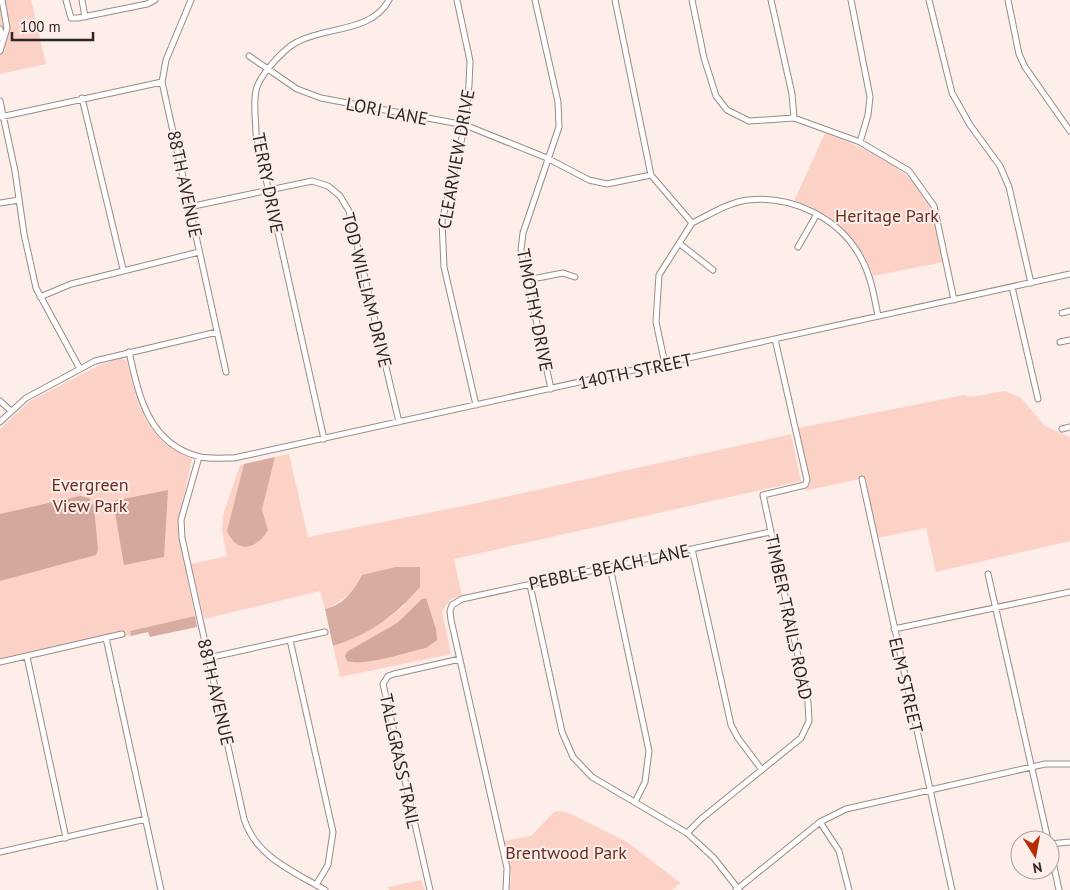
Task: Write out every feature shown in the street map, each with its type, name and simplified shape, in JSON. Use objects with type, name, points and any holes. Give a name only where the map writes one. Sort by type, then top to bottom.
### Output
[{"type":"street","points":[[0,51],[7,28],[2,0]]},
{"type":"street","points":[[66,0],[71,18],[85,17],[147,4],[156,0]]},
{"type":"street","points":[[82,0],[85,17]]},
{"type":"street","name":"88TH AVENUE","points":[[190,0],[166,60],[162,82],[226,372]]},
{"type":"street","name":"TERRY DRIVE","points":[[324,439],[256,134],[256,91],[267,69],[283,52],[297,42],[324,32],[367,22],[380,12],[389,0]]},
{"type":"street","name":"CLEARVIEW DRIVE","points":[[457,0],[470,61],[465,125],[442,221],[442,246],[444,267],[476,406]]},
{"type":"street","name":"TIMOTHY DRIVE","points":[[535,0],[558,102],[559,127],[523,233],[521,250],[551,389]]},
{"type":"street","points":[[615,0],[651,175],[692,223]]},
{"type":"street","points":[[692,0],[704,58],[721,103],[734,115],[750,121],[794,118],[860,142],[909,171],[922,186],[934,206],[954,300]]},
{"type":"street","points":[[771,0],[792,94],[794,118]]},
{"type":"street","points":[[850,0],[870,97],[868,115],[860,142]]},
{"type":"street","points":[[930,0],[952,93],[970,125],[1000,166],[1008,187],[1031,283]]},
{"type":"street","points":[[1008,0],[1019,54],[1025,67],[1070,131]]},
{"type":"street","points":[[0,29],[2,41]]},
{"type":"street","name":"LORI LANE","points":[[249,56],[297,89],[321,98],[465,125],[547,158],[589,180],[607,184],[651,175]]},
{"type":"street","points":[[2,117],[162,82]]},
{"type":"street","points":[[82,98],[122,269]]},
{"type":"street","points":[[0,101],[15,171],[24,234],[40,297],[80,369]]},
{"type":"street","name":"TOD WILLIAM DRIVE","points":[[189,206],[312,181],[328,186],[340,196],[349,211],[399,422]]},
{"type":"street","points":[[0,203],[19,200]]},
{"type":"street","points":[[665,364],[656,322],[659,275],[692,223],[718,210],[747,200],[770,200],[796,205],[817,214],[834,225],[848,239],[861,257],[870,280],[878,316]]},
{"type":"street","points":[[798,247],[817,214]]},
{"type":"street","points":[[680,244],[713,270]]},
{"type":"street","points":[[40,297],[71,284],[122,269],[199,252]]},
{"type":"street","points":[[527,280],[563,273],[575,277]]},
{"type":"street","name":"140TH STREET","points":[[199,457],[234,458],[1070,274]]},
{"type":"street","points":[[1012,287],[1038,399]]},
{"type":"street","points":[[1062,313],[1070,311]]},
{"type":"street","points":[[0,422],[10,410],[26,398],[80,369],[109,357],[217,332]]},
{"type":"street","name":"TIMBER TRAILS ROAD","points":[[687,833],[701,819],[801,738],[807,728],[810,712],[763,495],[805,485],[807,480],[775,339]]},
{"type":"street","points":[[1060,342],[1070,340]]},
{"type":"street","points":[[129,352],[140,402],[152,423],[174,445],[199,457]]},
{"type":"street","points":[[0,401],[10,410]]},
{"type":"street","points":[[1062,429],[1070,427]]},
{"type":"street","name":"88TH AVENUE","points":[[199,457],[181,520],[182,538],[244,819],[249,833],[257,845],[270,858],[325,890]]},
{"type":"street","name":"ELM STREET","points":[[862,479],[952,890]]},
{"type":"street","name":"PEBBLE BEACH LANE","points":[[460,659],[450,608],[462,600],[770,532]]},
{"type":"street","points":[[692,549],[731,725],[738,738],[762,770]]},
{"type":"street","points":[[610,567],[649,751],[645,782],[635,802]]},
{"type":"street","points":[[988,574],[1046,830]]},
{"type":"street","points":[[530,585],[567,746],[582,768],[592,777],[687,833],[714,858],[738,890],[820,822],[851,807],[1032,767],[1055,763],[1070,764]]},
{"type":"street","points":[[894,629],[1070,592]]},
{"type":"street","points":[[208,658],[324,632]]},
{"type":"street","points":[[0,662],[122,634]]},
{"type":"street","points":[[106,638],[161,890]]},
{"type":"street","points":[[290,640],[333,832],[328,865],[316,885]]},
{"type":"street","points":[[27,656],[66,838]]},
{"type":"street","points":[[460,659],[507,868],[506,890]]},
{"type":"street","name":"TALLGRASS TRAIL","points":[[430,890],[383,684],[388,676],[394,674],[460,659]]},
{"type":"street","points":[[0,852],[146,819]]},
{"type":"street","points":[[820,822],[839,851],[849,890]]},
{"type":"green space","points":[[0,0],[31,0],[46,64],[0,74]]},
{"type":"green space","name":"Heritage Park","points":[[825,133],[873,153],[902,172],[915,184],[925,197],[933,213],[944,262],[873,276],[861,250],[843,228],[820,212],[794,201]]},
{"type":"green space","name":"Evergreen View Park","points":[[121,358],[127,361],[141,408],[153,429],[171,447],[192,459],[179,519],[179,540],[195,616],[130,631],[131,636],[124,637],[122,632],[0,659],[0,429],[30,401],[100,365]]},
{"type":"green space","points":[[1004,391],[1020,397],[1045,426],[1070,437],[1070,541],[936,572],[926,528],[877,538],[866,490],[867,480],[864,478],[804,491],[810,483],[798,428],[964,395],[970,397]]},
{"type":"green space","points":[[791,434],[801,481],[454,559],[462,596],[451,599],[442,611],[451,654],[340,677],[333,646],[371,629],[405,605],[355,590],[330,608],[325,609],[320,591],[204,619],[191,564],[227,556],[222,531],[223,515],[240,465],[244,464],[228,531],[231,539],[238,545],[268,530],[262,510],[275,457],[289,454],[308,537],[473,504]],"holes":[[[426,598],[426,648],[407,652],[348,651],[397,623],[422,599]]]},
{"type":"green space","name":"Brentwood Park","points":[[554,812],[569,813],[627,842],[681,883],[672,890],[510,890],[511,873],[504,841],[531,836]]},
{"type":"green space","points":[[421,880],[425,890],[389,890],[388,887]]},
{"type":"shaded area","points":[[275,457],[262,510],[268,530],[253,545],[247,547],[236,544],[227,531],[244,464]]},
{"type":"shaded area","points":[[168,490],[164,557],[124,565],[113,501]]},
{"type":"shaded area","points":[[80,496],[89,498],[94,506],[98,550],[96,555],[0,581],[0,514]]},
{"type":"shaded area","points":[[396,567],[420,567],[420,587],[381,623],[358,636],[333,646],[325,609],[342,601],[356,586],[362,575]]},
{"type":"shaded area","points":[[426,598],[436,629],[437,640],[426,648],[386,658],[364,662],[347,661],[345,656],[348,651],[397,623],[422,599]]},
{"type":"shaded area","points":[[195,616],[197,627],[150,637],[148,632],[131,636],[130,631]]}]
